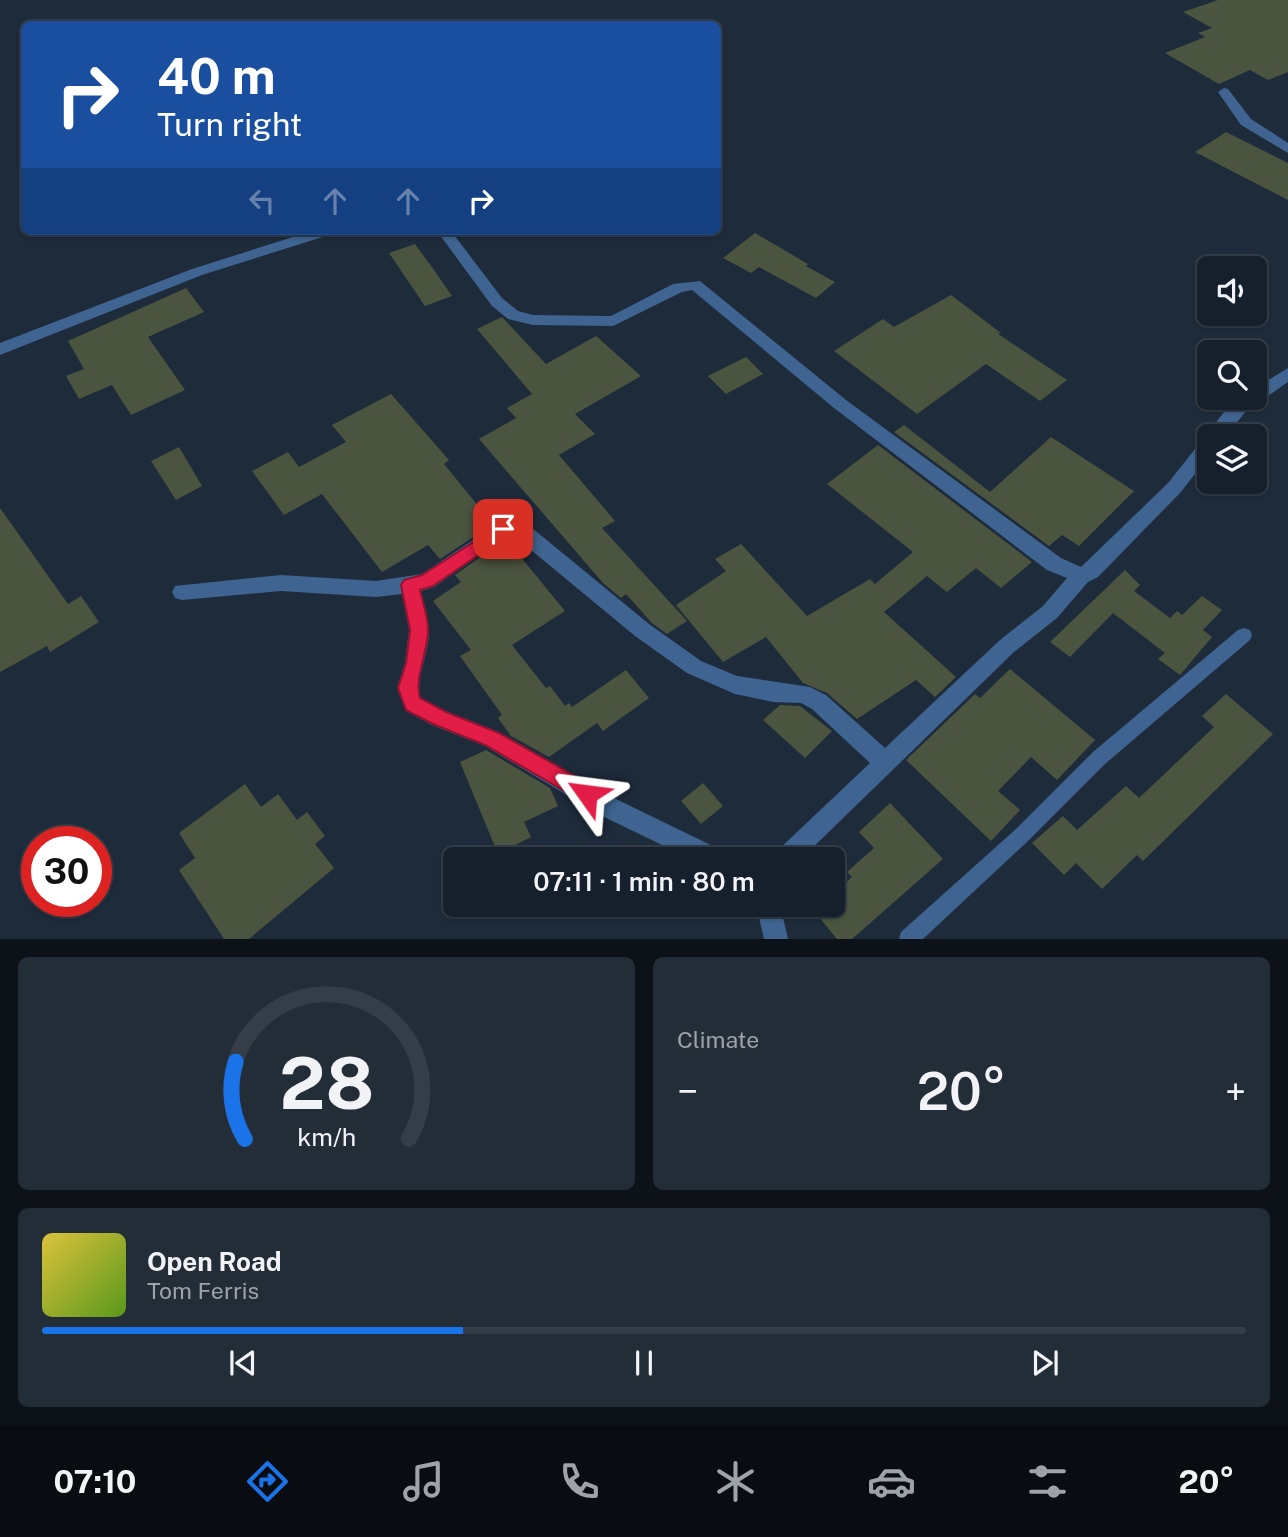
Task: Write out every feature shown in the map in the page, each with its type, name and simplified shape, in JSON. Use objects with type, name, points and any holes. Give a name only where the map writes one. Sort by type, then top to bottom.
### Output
[{"type":"street","points":[[1224,92],[1245,122],[1288,149]]},
{"type":"street","points":[[0,349],[197,272],[314,235]]},
{"type":"street","points":[[447,235],[497,302],[513,315],[533,320],[613,321],[678,288],[695,285],[840,404],[972,504],[1054,564],[1081,576]]},
{"type":"street","points":[[1267,388],[1288,374]]},
{"type":"street","points":[[1226,424],[1238,410]]},
{"type":"street","points":[[797,847],[1007,646],[1049,612],[1081,576],[1091,571],[1174,488],[1197,459]]},
{"type":"street","points":[[182,592],[281,583],[376,589],[410,585],[427,581],[503,529],[514,528],[527,533],[642,630],[695,667],[735,685],[773,693],[803,694],[819,702],[886,762]]},
{"type":"street","points":[[410,585],[419,630],[415,663],[407,688],[413,704],[439,718],[492,739],[608,807],[690,847]]},
{"type":"street","points":[[771,917],[776,939]]},
{"type":"lane","points":[[908,939],[1022,835],[1100,758],[1244,635]]},
{"type":"building","points":[[1218,0],[1288,0],[1288,72],[1268,80],[1250,70],[1219,84],[1165,53],[1205,37],[1198,33],[1212,28],[1183,12]]},
{"type":"building","points":[[1226,132],[1288,163],[1288,200],[1195,152]]},
{"type":"building","points":[[755,233],[835,282],[816,298],[759,267],[751,273],[723,258]]},
{"type":"building","points":[[415,244],[452,296],[425,306],[389,253]]},
{"type":"building","points":[[186,288],[204,312],[148,337],[185,390],[131,415],[112,385],[79,399],[66,376],[84,369],[68,341]]},
{"type":"building","points":[[951,295],[1001,333],[998,334],[1067,380],[1040,401],[986,364],[917,414],[834,351],[883,319],[894,327]]},
{"type":"building","points":[[502,317],[546,364],[596,336],[641,376],[575,414],[595,434],[559,455],[615,521],[602,528],[687,621],[667,634],[652,623],[626,594],[621,598],[603,583],[479,439],[516,418],[507,408],[532,394],[477,329]]},
{"type":"building","points":[[746,357],[763,374],[726,394],[708,376]]},
{"type":"building","points":[[391,394],[449,460],[444,464],[493,524],[440,559],[428,545],[382,572],[322,494],[284,515],[252,471],[288,452],[299,467],[346,442],[332,425]]},
{"type":"building","points":[[904,425],[990,492],[1051,437],[1134,491],[1079,546],[1062,535],[1049,546],[894,432]]},
{"type":"building","points":[[878,445],[1032,562],[1001,588],[976,568],[947,592],[927,576],[884,612],[956,677],[935,697],[916,680],[857,719],[827,693],[803,683],[766,637],[723,662],[676,605],[726,571],[715,559],[741,544],[807,616],[870,579],[875,584],[913,552],[827,484]]},
{"type":"building","points":[[179,447],[202,486],[176,500],[151,461]]},
{"type":"building","points":[[0,508],[68,604],[81,596],[99,622],[50,652],[47,646],[0,672]]},
{"type":"building","points":[[506,539],[565,611],[512,645],[546,688],[550,686],[565,706],[569,703],[572,707],[626,670],[649,698],[603,731],[597,723],[549,757],[511,736],[498,718],[502,715],[460,656],[471,650],[433,601],[461,582],[455,575]]},
{"type":"building","points":[[1125,570],[1140,585],[1134,591],[1170,618],[1177,611],[1182,615],[1202,596],[1222,610],[1203,630],[1212,637],[1180,675],[1158,659],[1165,653],[1113,613],[1070,657],[1050,642]]},
{"type":"building","points":[[1010,669],[1095,740],[1057,780],[1031,757],[998,791],[1020,810],[991,841],[906,760],[975,694],[980,698]]},
{"type":"building","points":[[1226,694],[1273,734],[1143,861],[1137,855],[1102,889],[1076,863],[1064,875],[1032,843],[1063,816],[1077,830],[1126,786],[1139,798],[1214,727],[1202,716]]},
{"type":"building","points":[[780,705],[800,706],[832,731],[805,758],[763,720]]},
{"type":"building","points":[[486,750],[550,788],[558,806],[524,822],[531,837],[512,847],[495,847],[460,762]]},
{"type":"building","points":[[703,783],[723,806],[701,824],[681,801]]},
{"type":"building","points":[[245,784],[261,807],[278,794],[297,820],[307,812],[325,836],[315,844],[334,868],[249,939],[224,939],[179,870],[195,858],[179,833]]},
{"type":"building","points":[[890,803],[943,859],[852,939],[837,939],[819,917],[845,917],[845,883],[852,877],[847,872],[874,848],[859,832]]},
{"type":"route","points":[[503,529],[427,581],[410,585],[419,630],[415,663],[407,688],[413,704],[439,718],[492,739],[587,794]]}]
